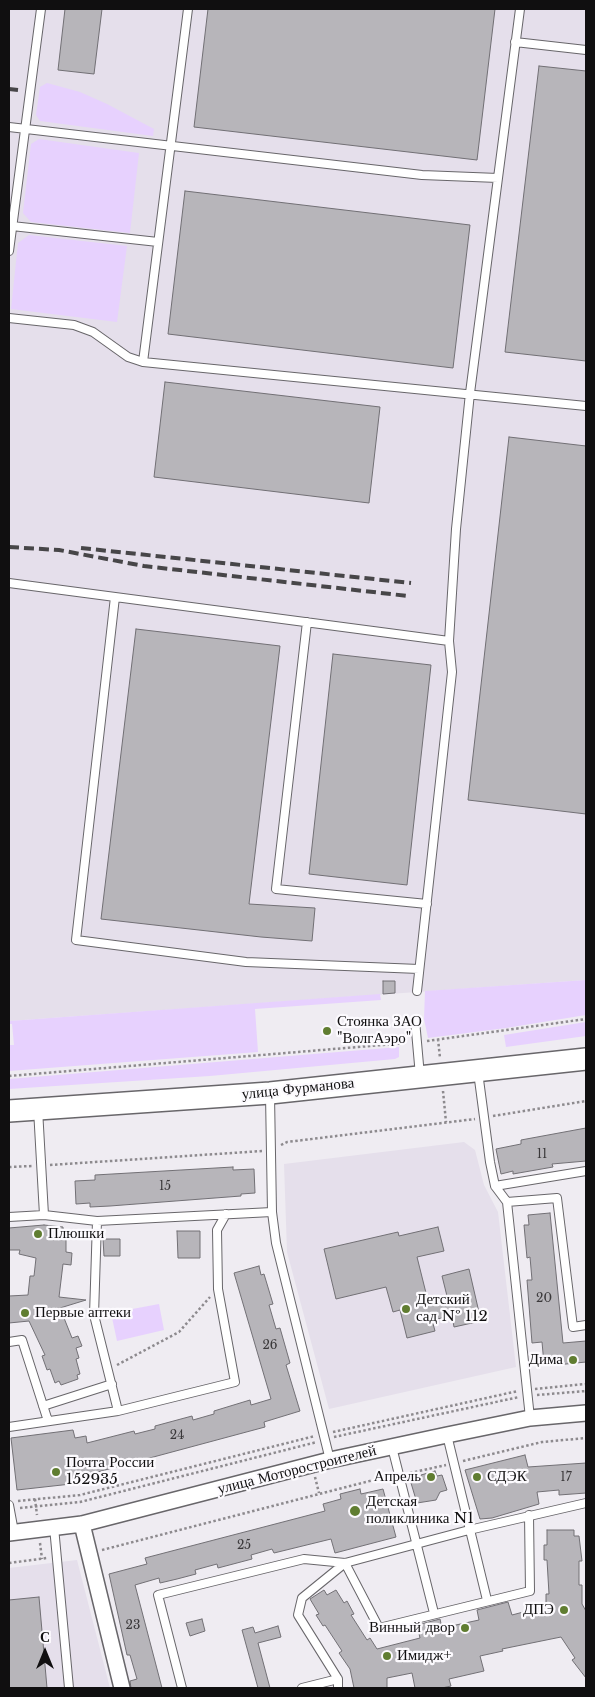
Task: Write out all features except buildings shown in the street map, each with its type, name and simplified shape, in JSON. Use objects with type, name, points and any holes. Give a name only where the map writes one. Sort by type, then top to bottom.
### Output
[{"type":"main road","name":"улица Фурманова","points":[[9,1111],[270,1093],[586,1058]]},
{"type":"street","name":"улица Моторостроителей","points":[[11,1532],[82,1524],[330,1460],[392,1446],[530,1418],[586,1413]]},
{"type":"street","points":[[82,1524],[122,1688]]},
{"type":"lane","points":[[9,252],[41,9]]},
{"type":"lane","points":[[143,362],[188,9]]},
{"type":"lane","points":[[417,991],[450,698],[452,672],[449,641],[456,529],[470,393],[520,9]]},
{"type":"lane","points":[[515,42],[586,50]]},
{"type":"lane","points":[[9,127],[422,175],[498,178]]},
{"type":"lane","points":[[12,226],[158,242]]},
{"type":"lane","points":[[9,318],[74,325],[93,332],[128,356],[143,362],[586,406]]},
{"type":"lane","points":[[9,583],[449,641]]},
{"type":"lane","points":[[115,597],[76,940],[246,962],[419,969]]},
{"type":"lane","points":[[307,622],[276,889],[427,904]]},
{"type":"lane","points":[[415,1020],[420,1076]]},
{"type":"lane","points":[[478,1070],[495,1186],[507,1202],[530,1418]]},
{"type":"lane","points":[[270,1093],[273,1150],[272,1212],[276,1243],[330,1460]]},
{"type":"lane","points":[[38,1109],[44,1215]]},
{"type":"lane","points":[[495,1186],[586,1171]]},
{"type":"lane","points":[[507,1202],[557,1198],[573,1327],[586,1326]]},
{"type":"lane","points":[[9,1217],[44,1215],[97,1221],[272,1212]]},
{"type":"lane","points":[[9,1426],[118,1411],[235,1382],[218,1289],[218,1230],[226,1214]]},
{"type":"lane","points":[[97,1221],[94,1315],[118,1411]]},
{"type":"lane","points":[[9,1342],[22,1340],[48,1421]]},
{"type":"lane","points":[[43,1406],[112,1384]]},
{"type":"lane","points":[[447,1435],[487,1600]]},
{"type":"lane","points":[[392,1446],[434,1614]]},
{"type":"lane","points":[[182,1688],[158,1595],[304,1559],[345,1563],[416,1543],[586,1503]]},
{"type":"lane","points":[[9,1505],[11,1532]]},
{"type":"lane","points":[[345,1563],[379,1628],[530,1591],[529,1515]]},
{"type":"lane","points":[[54,1528],[69,1688]]},
{"type":"lane","points":[[338,1688],[338,1679],[298,1615],[302,1598],[345,1563]]},
{"type":"lane","points":[[302,1688],[338,1679]]},
{"type":"path","points":[[9,1076],[417,1042],[586,1019]]},
{"type":"path","points":[[9,1167],[273,1150],[287,1142],[484,1118],[586,1101]]},
{"type":"path","points":[[108,1369],[178,1332],[218,1289]]},
{"type":"path","points":[[9,1505],[80,1495],[324,1437],[526,1393],[586,1384]]},
{"type":"path","points":[[9,1505],[80,1502],[324,1437],[526,1393],[586,1391]]},
{"type":"path","points":[[88,1553],[399,1474],[453,1464],[542,1442],[586,1438]]},
{"type":"path","points":[[9,1563],[56,1557]]},
{"type":"shaded area","points":[[9,9],[586,9],[586,980],[9,1021]]},
{"type":"shaded area","points":[[47,83],[80,92],[107,104],[154,129],[153,136],[40,121],[36,115],[40,87]]},
{"type":"shaded area","points":[[39,139],[139,153],[130,233],[31,222],[23,213],[31,144]]},
{"type":"shaded area","points":[[29,235],[127,246],[117,322],[11,309],[18,243]]},
{"type":"shaded area","points":[[586,980],[586,1015],[428,1038],[424,1019],[425,991]]},
{"type":"shaded area","points":[[380,994],[381,1000],[255,1009],[258,1052],[9,1071],[9,1045],[14,1045],[12,1024],[9,1024],[9,1021]]},
{"type":"shaded area","points":[[586,1022],[586,1036],[506,1047],[504,1035]]},
{"type":"shaded area","points":[[399,1047],[399,1057],[395,1059],[210,1076],[9,1089],[9,1079]]},
{"type":"shaded area","name":"Детский сад № 112","points":[[464,1142],[475,1150],[484,1185],[498,1212],[516,1367],[329,1409],[287,1252],[284,1164]]},
{"type":"shaded area","points":[[159,1304],[164,1330],[117,1341],[111,1313]]},
{"type":"shaded area","points":[[77,1560],[110,1688],[9,1688],[9,1568]]},
{"type":"railway","points":[[9,89],[18,90]]},
{"type":"railway","points":[[9,547],[59,550],[144,566],[408,596]]},
{"type":"railway","points":[[81,548],[411,583]]},
{"type":"place","name":"Стоянка ЗАО \"ВолгАэро\"","points":[[327,1031]]},
{"type":"place","name":"Плюшки","points":[[38,1234]]},
{"type":"place","name":"Детский сад № 112","points":[[406,1309]]},
{"type":"place","name":"Первые аптеки","points":[[25,1313]]},
{"type":"place","name":"Дима","points":[[573,1360]]},
{"type":"place","name":"Почта России 152935","points":[[56,1472]]},
{"type":"place","name":"Апрель","points":[[431,1477]]},
{"type":"place","name":"СДЭК","points":[[477,1477]]},
{"type":"place","name":"Детская поликлиника N1","points":[[355,1511]]},
{"type":"place","name":"ДПЭ","points":[[564,1610]]},
{"type":"place","name":"Винный двор","points":[[465,1628]]},
{"type":"place","name":"Имидж+","points":[[387,1656]]}]
